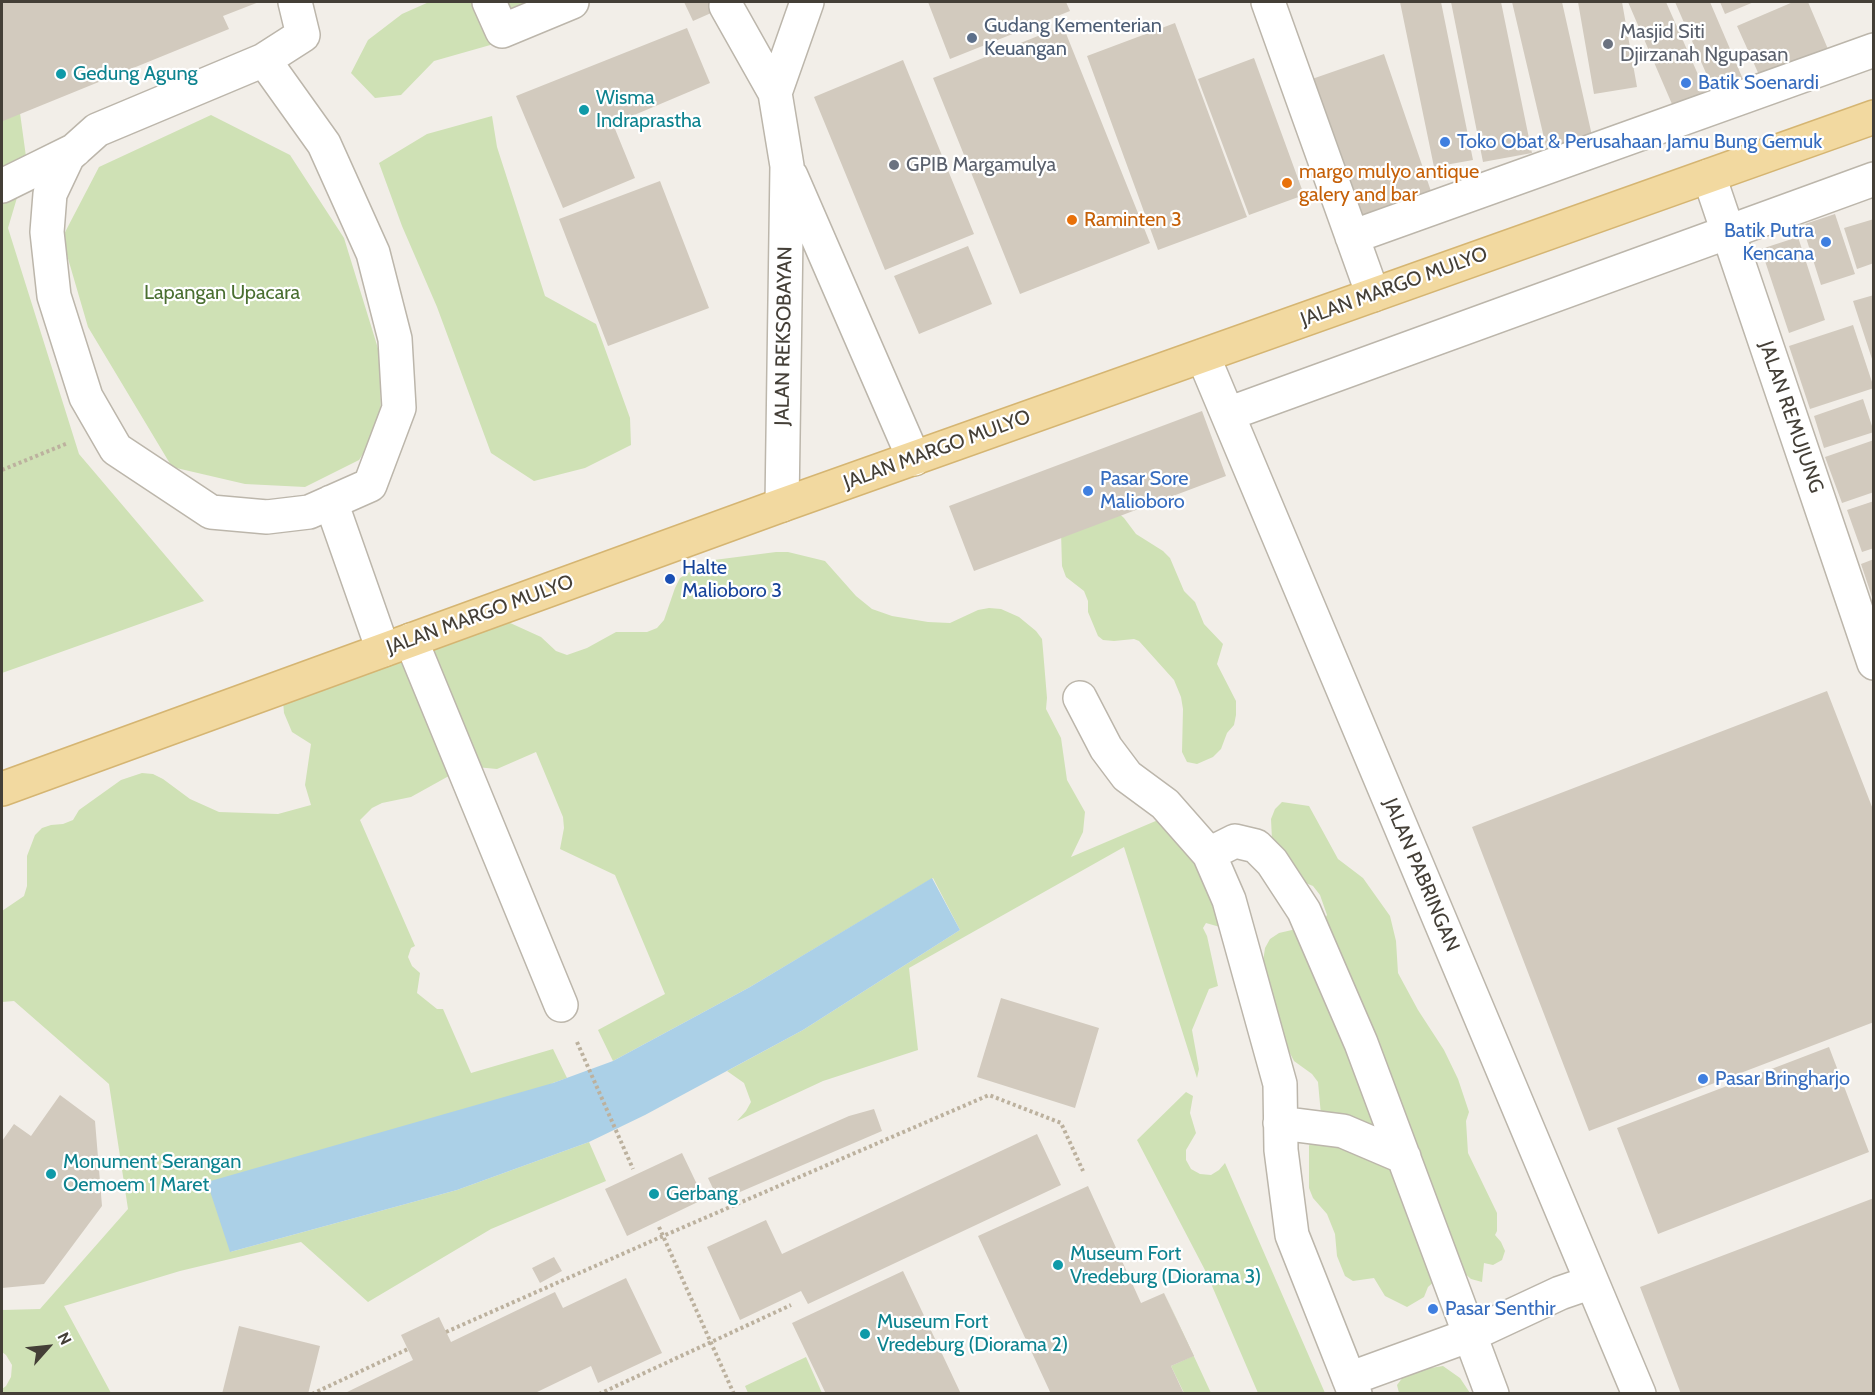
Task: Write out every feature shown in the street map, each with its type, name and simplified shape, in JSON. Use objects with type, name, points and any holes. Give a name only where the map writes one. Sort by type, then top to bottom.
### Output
[{"type":"main road","name":"JALAN MARGO MULYO","points":[[2,789],[782,505],[1874,117]]},
{"type":"street","points":[[264,60],[324,144],[373,253],[395,339],[399,408],[370,484],[309,512],[267,517],[211,512],[116,449],[86,397],[54,296],[47,232],[50,194],[68,156],[96,130],[264,60],[303,34],[295,2]]},
{"type":"street","points":[[489,2],[502,31],[572,2]]},
{"type":"street","name":"JALAN REKSOBAYAN","points":[[782,505],[787,166],[775,93],[807,2]]},
{"type":"street","points":[[1268,2],[1373,295]]},
{"type":"street","points":[[726,6],[775,93]]},
{"type":"street","points":[[1352,237],[1874,50]]},
{"type":"street","points":[[2,186],[75,150]]},
{"type":"street","name":"JALAN REKSOBAYAN","points":[[787,166],[914,459]]},
{"type":"street","name":"JALAN REMUJUNG","points":[[1709,176],[1873,660]]},
{"type":"street","points":[[1228,414],[1874,178]]},
{"type":"street","name":"JALAN PABRINGAN","points":[[1203,356],[1639,1394]]},
{"type":"street","points":[[331,502],[561,1005]]},
{"type":"street","points":[[1080,698],[1106,748],[1127,776],[1165,804],[1209,854],[1229,900],[1280,1084],[1281,1150],[1292,1235],[1352,1386],[1560,1293],[1592,1282]]},
{"type":"street","points":[[1209,854],[1235,841],[1256,846],[1272,862],[1304,910],[1361,1044],[1492,1394]]},
{"type":"street","points":[[1280,1123],[1343,1131],[1404,1157]]},
{"type":"path","points":[[2,470],[104,428]]},
{"type":"path","points":[[580,1049],[633,1169]]},
{"type":"path","points":[[446,1332],[989,1095],[1061,1123],[1083,1171]]},
{"type":"path","points":[[659,1227],[734,1394]]},
{"type":"path","points":[[599,1394],[791,1305]]},
{"type":"path","points":[[312,1394],[408,1349]]},
{"type":"green space","points":[[429,2],[573,2],[536,32],[434,61],[401,95],[375,98],[351,73],[368,40],[402,14]]},
{"type":"green space","points":[[20,113],[27,164],[8,228],[79,454],[204,601],[2,673],[2,120]]},
{"type":"green space","name":"Lapangan Upacara","points":[[211,115],[290,155],[344,238],[380,355],[381,426],[359,460],[305,487],[245,484],[172,467],[88,327],[62,238],[99,167]]},
{"type":"green space","points":[[492,116],[497,147],[545,296],[596,324],[630,418],[631,445],[585,468],[534,481],[491,453],[437,307],[402,226],[379,163],[427,134]]},
{"type":"green space","points":[[1115,510],[1136,534],[1170,558],[1184,591],[1195,602],[1204,624],[1223,644],[1217,664],[1236,701],[1234,725],[1227,733],[1221,749],[1213,757],[1197,764],[1187,762],[1182,752],[1183,709],[1174,680],[1139,641],[1134,639],[1103,640],[1098,636],[1088,612],[1088,601],[1084,591],[1066,577],[1062,566],[1061,532]]},
{"type":"green space","points":[[788,552],[825,561],[856,596],[872,609],[892,616],[950,623],[978,610],[1001,609],[1019,617],[1036,631],[1042,639],[1046,709],[1061,738],[1067,780],[1085,812],[1083,832],[1071,857],[1158,820],[1203,865],[1220,927],[1206,923],[1203,928],[1207,936],[1218,986],[1209,989],[1192,1030],[1199,1069],[1197,1078],[1124,847],[909,968],[918,1050],[823,1081],[737,1121],[751,1102],[744,1083],[727,1071],[803,1030],[960,930],[933,878],[750,987],[613,1061],[598,1030],[665,994],[615,875],[560,849],[564,828],[563,817],[536,752],[497,769],[476,767],[456,772],[411,797],[382,803],[372,808],[360,820],[415,946],[411,948],[408,957],[412,966],[420,973],[417,993],[437,1009],[443,1009],[471,1073],[553,1049],[567,1078],[553,1083],[230,1252],[457,1190],[589,1142],[606,1181],[491,1229],[368,1302],[301,1242],[180,1271],[64,1306],[111,1393],[2,1394],[2,1389],[11,1377],[12,1365],[2,1352],[2,1310],[40,1309],[128,1209],[109,1084],[14,1001],[2,1002],[2,911],[24,896],[27,886],[27,856],[35,835],[42,828],[73,820],[79,810],[121,780],[142,773],[153,774],[163,779],[190,799],[219,812],[278,814],[311,805],[305,785],[311,744],[292,732],[284,713],[283,701],[508,622],[541,637],[556,651],[567,655],[587,648],[616,632],[647,632],[657,628],[664,620],[680,578],[688,573],[714,560]]},
{"type":"green space","points":[[1282,802],[1309,806],[1338,859],[1363,878],[1390,916],[1396,941],[1398,973],[1418,1010],[1444,1050],[1458,1079],[1469,1112],[1466,1121],[1468,1153],[1497,1213],[1495,1235],[1505,1251],[1502,1260],[1493,1265],[1484,1263],[1482,1282],[1471,1279],[1456,1266],[1428,1287],[1424,1297],[1407,1307],[1385,1296],[1374,1278],[1353,1281],[1345,1276],[1337,1256],[1335,1234],[1327,1214],[1313,1198],[1309,1188],[1309,1146],[1321,1115],[1318,1082],[1312,1074],[1294,1061],[1279,1032],[1276,1020],[1278,1010],[1262,969],[1265,948],[1270,939],[1279,933],[1322,923],[1327,915],[1320,895],[1313,886],[1303,882],[1272,840],[1271,819],[1275,809]]},
{"type":"green space","points":[[1186,1092],[1193,1096],[1190,1113],[1196,1133],[1186,1150],[1186,1160],[1191,1169],[1200,1174],[1211,1175],[1225,1163],[1325,1393],[1258,1393],[1206,1272],[1137,1140]]},
{"type":"green space","points":[[1164,1292],[1211,1393],[1184,1393],[1171,1366],[1193,1356]]},
{"type":"green space","points":[[806,1357],[822,1393],[748,1393],[745,1386]]},
{"type":"green space","points":[[1443,1366],[1460,1378],[1470,1393],[1399,1393],[1397,1385],[1412,1371]]},
{"type":"water","points":[[932,878],[960,930],[803,1030],[645,1115],[589,1142],[457,1190],[230,1252],[207,1182],[553,1083],[613,1061],[750,987]]},
{"type":"building","name":"Gedung Agung","points":[[2,2],[259,2],[223,16],[229,29],[3,121]]},
{"type":"building","points":[[684,2],[736,2],[693,21]]},
{"type":"building","points":[[928,2],[1066,2],[1070,11],[950,59]]},
{"type":"building","points":[[1400,2],[1441,2],[1473,160],[1434,167]]},
{"type":"building","points":[[1451,2],[1501,2],[1532,153],[1483,162]]},
{"type":"building","points":[[1512,2],[1562,2],[1595,149],[1549,159]]},
{"type":"building","name":"Masjid Siti Djirzanah Ngupasan","points":[[1578,2],[1622,2],[1637,87],[1594,94]]},
{"type":"building","points":[[1628,2],[1666,2],[1711,104],[1678,118]]},
{"type":"building","points":[[1675,2],[1710,2],[1745,84],[1716,96]]},
{"type":"building","points":[[1720,2],[1754,2],[1725,14]]},
{"type":"building","points":[[1793,2],[1808,2],[1836,68],[1769,97],[1737,26]]},
{"type":"building","points":[[1175,23],[1247,217],[1158,250],[1087,56]]},
{"type":"building","points":[[1063,26],[1150,243],[1020,294],[933,78]]},
{"type":"building","name":"Wisma Indraprastha","points":[[687,28],[710,83],[613,124],[635,178],[563,208],[516,96]]},
{"type":"building","points":[[1384,54],[1434,200],[1361,225],[1312,79]]},
{"type":"building","points":[[1254,58],[1304,195],[1249,215],[1198,79]]},
{"type":"building","name":"GPIB Margamulya","points":[[903,60],[974,234],[885,270],[814,97]]},
{"type":"building","points":[[660,181],[709,308],[608,346],[559,219]]},
{"type":"building","points":[[1835,214],[1855,274],[1821,285],[1802,225]]},
{"type":"building","points":[[1874,219],[1874,263],[1857,269],[1844,228]]},
{"type":"building","points":[[1798,237],[1825,320],[1789,333],[1761,249]]},
{"type":"building","points":[[968,246],[992,304],[919,334],[894,276]]},
{"type":"building","points":[[1874,295],[1874,362],[1873,362],[1853,301]]},
{"type":"building","points":[[1853,325],[1874,388],[1810,409],[1789,346]]},
{"type":"building","points":[[1863,399],[1874,432],[1824,448],[1814,416]]},
{"type":"building","name":"Pasar Sore Malioboro","points":[[1202,411],[1226,476],[974,571],[949,506]]},
{"type":"building","points":[[1874,440],[1874,492],[1842,503],[1825,457]]},
{"type":"building","points":[[1874,501],[1874,548],[1862,552],[1847,510]]},
{"type":"building","points":[[1874,559],[1874,600],[1873,600],[1861,564]]},
{"type":"building","points":[[1827,691],[1874,812],[1874,1022],[1589,1131],[1472,827]]},
{"type":"building","points":[[1001,998],[1099,1028],[1075,1108],[977,1077]]},
{"type":"building","points":[[1829,1047],[1869,1152],[1658,1234],[1617,1128]]},
{"type":"building","name":"Monument Serangan Oemoem 1 Maret","points":[[60,1095],[95,1121],[102,1206],[44,1284],[2,1288],[2,1141],[14,1124],[31,1136]]},
{"type":"building","points":[[874,1109],[882,1131],[719,1201],[708,1178],[849,1116]]},
{"type":"building","points":[[1037,1134],[1061,1185],[808,1304],[801,1291],[740,1320],[707,1247],[766,1220],[782,1254]]},
{"type":"building","name":"Gerbang","points":[[682,1153],[704,1199],[627,1236],[605,1189]]},
{"type":"building","name":"Museum Fort Vredeburg (Diorama 3)","points":[[1088,1186],[1141,1303],[1164,1293],[1194,1356],[1171,1366],[1184,1394],[1051,1394],[978,1236]]},
{"type":"building","points":[[1874,1198],[1874,1394],[1681,1394],[1640,1287]]},
{"type":"building","points":[[554,1257],[562,1271],[540,1283],[532,1268]]},
{"type":"building","name":"Museum Fort Vredeburg (Diorama 2)","points":[[903,1271],[961,1394],[826,1394],[792,1323]]},
{"type":"building","points":[[626,1278],[662,1353],[598,1383],[591,1366],[533,1394],[343,1394],[413,1360],[401,1335],[439,1317],[451,1342],[555,1292],[563,1308]]},
{"type":"building","points":[[239,1326],[320,1346],[308,1394],[222,1394]]},
{"type":"place","name":"Gudang Kementerian Keuangan","points":[[972,38]]},
{"type":"place","name":"Masjid Siti Djirzanah Ngupasan","points":[[1608,44]]},
{"type":"place","name":"Gedung Agung","points":[[61,74]]},
{"type":"place","name":"Batik Soenardi","points":[[1686,83]]},
{"type":"place","name":"Wisma Indraprastha","points":[[584,110]]},
{"type":"place","name":"Toko Obat & Perusahaan Jamu Bung Gemuk","points":[[1445,142]]},
{"type":"place","name":"GPIB Margamulya","points":[[894,165]]},
{"type":"place","name":"margo mulyo antique galery and bar","points":[[1287,183]]},
{"type":"place","name":"Raminten 3","points":[[1072,220]]},
{"type":"place","name":"Batik Putra Kencana","points":[[1826,242]]},
{"type":"place","name":"Pasar Sore Malioboro","points":[[1088,491]]},
{"type":"place","name":"Halte Malioboro 3","points":[[670,579]]},
{"type":"place","name":"Pasar Bringharjo","points":[[1703,1079]]},
{"type":"place","name":"Monument Serangan Oemoem 1 Maret","points":[[51,1174]]},
{"type":"place","name":"Gerbang","points":[[654,1194]]},
{"type":"place","name":"Museum Fort Vredeburg (Diorama 3)","points":[[1058,1265]]},
{"type":"place","name":"Pasar Senthir","points":[[1433,1309]]},
{"type":"place","name":"Museum Fort Vredeburg (Diorama 2)","points":[[865,1334]]}]
